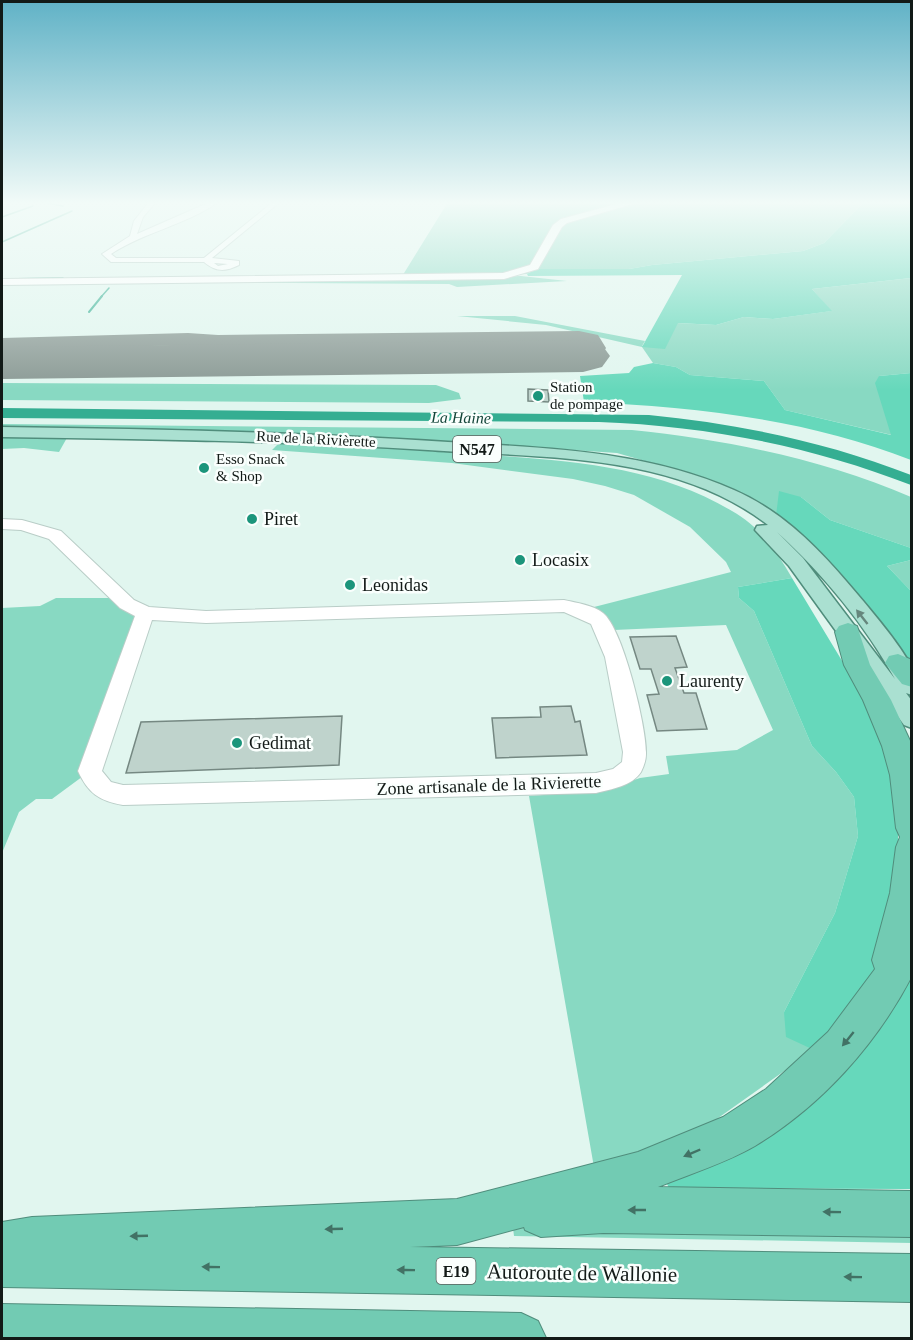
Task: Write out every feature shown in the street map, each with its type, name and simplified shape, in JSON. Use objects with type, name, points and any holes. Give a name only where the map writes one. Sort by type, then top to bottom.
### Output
[{"type":"highway","points":[[848,632],[857,664],[877,700],[897,746],[905,775],[912,828]]},
{"type":"highway","points":[[883,992],[907,893],[912,847]]},
{"type":"highway","points":[[457,1222],[638,1174],[738,1132],[781,1104],[842,1046],[883,992],[912,938]]},
{"type":"highway","points":[[2,1245],[32,1240],[457,1222],[603,1210],[912,1214]]},
{"type":"highway","name":"Autoroute de Wallonie","points":[[2,1264],[912,1278]]},
{"type":"highway","points":[[2,1328],[521,1338]]},
{"type":"main road","name":"Rue de la Rivièrette","points":[[2,432],[314,438],[549,454],[629,464]]},
{"type":"main road","name":"N547","points":[[629,464],[700,491],[732,507],[760,527],[796,562],[912,719]]},
{"type":"main road","name":"N547","points":[[629,464],[660,468],[711,486],[751,506],[784,528],[819,563],[905,670],[912,687]]},
{"type":"street","points":[[2,282],[407,280],[504,276],[534,267],[535,265]]},
{"type":"street","name":"Zone artisanale de la Rivierette","points":[[2,524],[22,525],[55,535],[127,604],[146,613],[206,617],[564,606],[586,612],[600,619],[610,639],[634,742],[636,756],[634,765],[621,776],[596,783],[146,795],[107,793],[95,783],[90,771],[138,629],[146,613]]},
{"type":"shaded area","points":[[409,265],[657,265],[629,269],[536,269],[527,274],[401,278]]},
{"type":"shaded area","points":[[652,265],[911,265],[911,278],[812,289],[832,311],[773,319],[744,317],[716,325],[678,323],[665,349],[642,347],[682,275],[528,276],[527,274],[536,269],[629,269]]},
{"type":"shaded area","points":[[521,276],[567,281],[457,287],[449,284],[148,282],[404,281]]},
{"type":"shaded area","points":[[911,278],[911,373],[879,376],[892,435],[785,410],[764,381],[690,375],[676,367],[653,363],[642,347],[546,325],[457,316],[515,316],[645,341],[642,346],[677,323],[716,325],[744,317],[773,319],[831,311],[812,289]]},
{"type":"shaded area","points":[[653,363],[676,367],[690,375],[764,381],[785,410],[891,435],[875,383],[879,376],[911,373],[911,460],[832,434],[791,425],[667,407],[584,402],[580,376],[629,373],[634,367]]},
{"type":"shaded area","points":[[2,383],[436,385],[459,393],[461,399],[429,403],[2,400]]},
{"type":"shaded area","points":[[2,424],[632,430],[668,434],[704,439],[809,462],[844,472],[911,497],[911,548],[830,520],[801,497],[776,516],[704,478],[617,453],[345,435],[2,429]]},
{"type":"shaded area","points":[[2,436],[68,436],[59,452],[24,448],[2,449]]},
{"type":"shaded area","points":[[282,440],[539,459],[606,467],[671,483],[702,495],[742,517],[766,540],[792,578],[738,587],[739,598],[754,611],[812,746],[836,772],[854,797],[858,836],[835,913],[784,1012],[814,1050],[704,1128],[595,1173],[529,796],[601,791],[640,778],[669,774],[666,756],[737,750],[773,730],[726,625],[614,630],[606,615],[594,607],[731,572],[726,562],[690,527],[634,495],[605,486],[573,479],[452,463],[272,450]]},
{"type":"shaded area","points":[[779,491],[801,497],[830,520],[911,548],[911,560],[887,566],[911,591],[911,664],[834,567],[776,516]]},
{"type":"shaded area","points":[[911,560],[911,591],[887,566]]},
{"type":"shaded area","points":[[792,578],[876,717],[898,805],[898,850],[911,855],[911,1189],[669,1188],[667,1184],[772,1127],[814,1050],[786,1037],[784,1012],[835,913],[858,836],[854,797],[836,772],[812,746],[754,611],[739,598],[738,587]]},
{"type":"shaded area","points":[[56,598],[109,598],[144,617],[90,771],[52,799],[36,799],[19,812],[2,853],[2,608],[40,606]]},
{"type":"shaded area","points":[[566,1221],[911,1227],[912,1243],[514,1236],[513,1228]]},
{"type":"water","name":"La Haine","points":[[2,408],[649,415],[749,429],[815,444],[911,475],[911,485],[835,459],[758,440],[639,424],[2,418]]},
{"type":"building","name":"Station de pompage","points":[[528,389],[548,390],[549,402],[528,401]]},
{"type":"building","name":"Laurenty","points":[[676,636],[687,667],[675,668],[684,693],[696,693],[707,729],[657,731],[647,695],[659,694],[651,669],[640,669],[630,637]]},
{"type":"building","points":[[571,706],[575,722],[580,721],[587,755],[496,758],[492,718],[541,717],[540,707]]},
{"type":"building","name":"Gedimat","points":[[342,716],[339,765],[126,773],[141,722]]},
{"type":"waterway","points":[[2,279],[63,278]]},
{"type":"waterway","points":[[101,297],[109,288]]},
{"type":"waterway","points":[[89,312],[102,296]]},
{"type":"taxiway","points":[[2,344],[188,339],[218,341],[579,337],[590,340],[595,348],[591,355],[583,356]]},
{"type":"runway","points":[[2,363],[583,356]]},
{"type":"place","name":"Station de pompage","points":[[538,396]]},
{"type":"place","name":"Esso Snack & Shop","points":[[204,468]]},
{"type":"place","name":"Piret","points":[[252,519]]},
{"type":"place","name":"Locasix","points":[[520,560]]},
{"type":"place","name":"Leonidas","points":[[350,585]]},
{"type":"place","name":"Laurenty","points":[[667,681]]},
{"type":"place","name":"Gedimat","points":[[237,743]]}]
